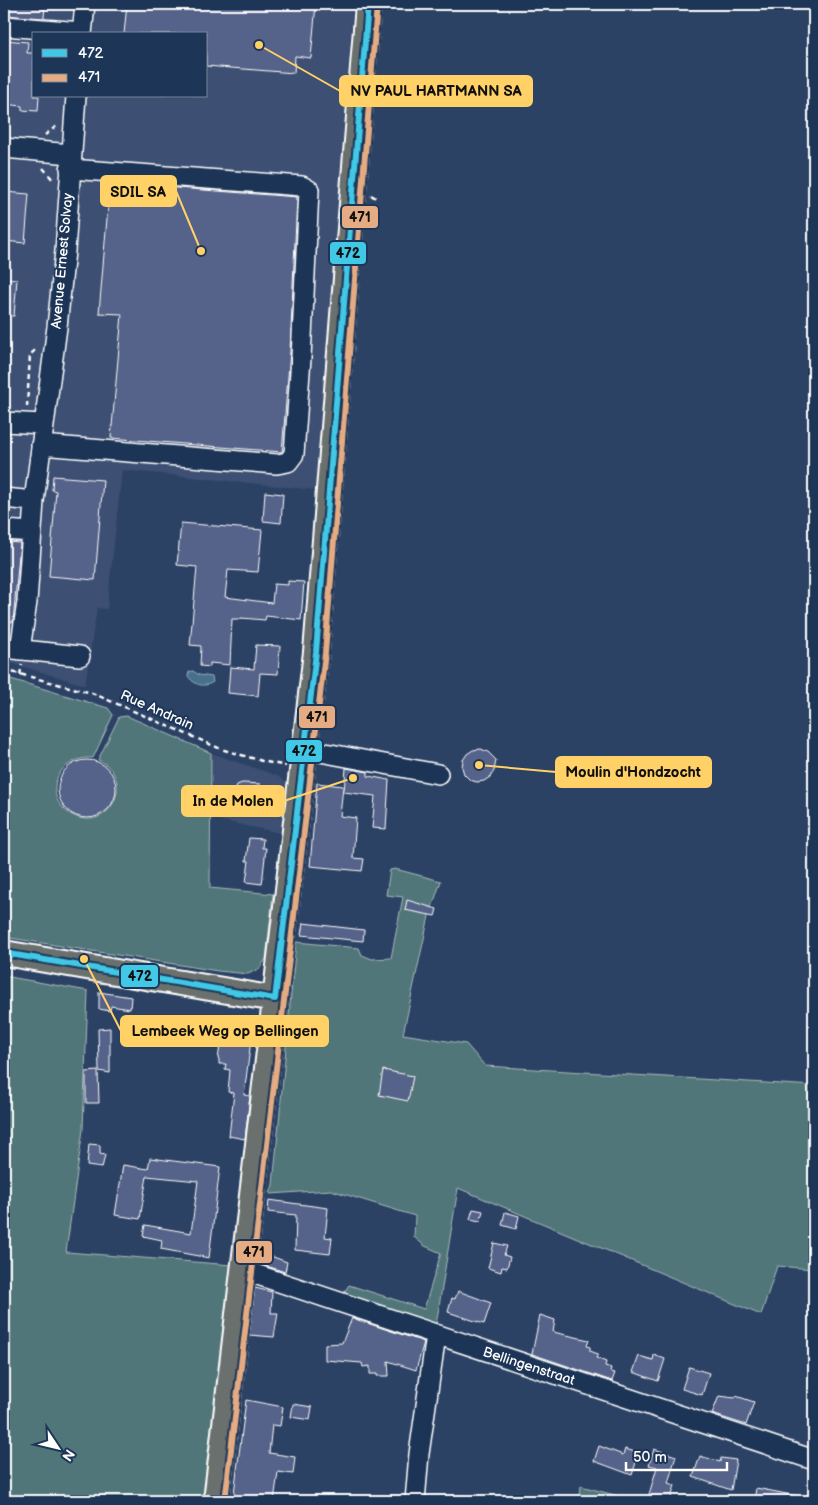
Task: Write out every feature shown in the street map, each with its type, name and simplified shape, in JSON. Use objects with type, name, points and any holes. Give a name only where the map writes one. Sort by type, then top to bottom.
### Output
[{"type":"main road","points":[[216,1501],[316,652],[368,4]]},
{"type":"main road","points":[[4,953],[275,999]]},
{"type":"street","points":[[82,32],[85,4]]},
{"type":"street","points":[[4,26],[71,32]]},
{"type":"street","name":"Avenue Ernest Solvay","points":[[12,649],[27,602],[34,501],[57,327],[76,102]]},
{"type":"street","points":[[4,148],[28,150],[70,161],[302,186],[309,190],[301,358],[294,454],[288,462],[277,464],[41,445]]},
{"type":"street","points":[[4,422],[43,424]]},
{"type":"street","points":[[4,498],[34,501]]},
{"type":"street","points":[[4,530],[32,532]]},
{"type":"street","points":[[12,649],[80,656]]},
{"type":"street","points":[[303,759],[438,774]]},
{"type":"street","name":"Bellingenstraat","points":[[244,1270],[814,1460]]},
{"type":"street","points":[[415,1501],[419,1454],[436,1334]]},
{"type":"path","points":[[68,199],[48,172],[33,160],[27,159],[29,140],[35,141],[51,132],[76,102]]},
{"type":"path","name":"Rue Andrain","points":[[4,670],[92,693],[222,749],[262,762],[303,759]]},
{"type":"shaded area","points":[[4,4],[353,4],[317,490],[122,470],[107,609],[97,608],[85,685],[4,661]]},
{"type":"shaded area","points":[[193,671],[199,675],[212,677],[213,682],[206,685],[196,683],[188,676],[189,672]]},
{"type":"shaded area","points":[[211,753],[278,776],[287,784],[280,833],[210,818]]},
{"type":"green space","points":[[4,677],[108,708],[113,715],[93,758],[77,760],[70,764],[63,769],[56,782],[57,799],[63,808],[72,815],[85,819],[97,817],[107,811],[114,802],[117,791],[116,779],[110,768],[98,760],[119,717],[127,716],[211,753],[210,888],[273,894],[266,959],[259,969],[248,974],[218,971],[4,937]]},
{"type":"green space","points":[[395,869],[441,881],[429,916],[403,1034],[466,1044],[485,1066],[814,1086],[813,1269],[777,1266],[761,1315],[458,1188],[436,1325],[343,1294],[349,1285],[424,1309],[441,1253],[425,1246],[414,1237],[415,1216],[331,1190],[270,1194],[273,1185],[296,942],[359,948],[362,955],[372,959],[391,958],[403,897],[386,895],[390,870]]},
{"type":"green space","points":[[4,976],[88,991],[83,1129],[66,1252],[232,1265],[204,1501],[4,1501]]},
{"type":"green space","points":[[581,1486],[637,1501],[579,1501]]},
{"type":"building","points":[[4,4],[45,4],[44,18],[4,15]]},
{"type":"building","points":[[127,4],[316,4],[311,58],[295,56],[294,73],[208,66],[208,32],[124,32]]},
{"type":"building","points":[[4,40],[28,42],[27,53],[32,53],[32,98],[39,98],[38,111],[22,110],[22,106],[4,104]]},
{"type":"building","points":[[110,183],[297,197],[290,351],[282,452],[111,438],[122,314],[99,313]]},
{"type":"building","points":[[4,192],[29,194],[25,243],[4,241]]},
{"type":"building","points":[[4,278],[17,279],[14,316],[4,315]]},
{"type":"building","points":[[53,476],[103,480],[95,580],[49,576],[56,491],[52,490]]},
{"type":"building","points":[[265,492],[283,494],[281,523],[263,521]]},
{"type":"building","points":[[181,523],[262,530],[258,572],[228,570],[225,597],[272,603],[274,584],[288,585],[288,581],[304,582],[301,620],[266,616],[265,620],[232,619],[230,665],[210,663],[210,667],[200,666],[201,646],[190,645],[197,567],[177,565]]},
{"type":"building","points":[[4,542],[20,543],[13,622],[4,621]]},
{"type":"building","points":[[256,645],[280,646],[278,674],[260,673],[258,696],[228,693],[230,667],[254,669]]},
{"type":"building","points":[[481,749],[488,752],[496,760],[494,771],[490,777],[484,781],[477,782],[470,780],[464,774],[462,767],[463,760],[467,754],[473,750]]},
{"type":"building","points":[[87,760],[103,765],[111,773],[116,789],[111,805],[103,813],[87,818],[71,813],[63,805],[58,789],[63,773],[71,765]]},
{"type":"building","points":[[346,768],[368,772],[368,776],[389,780],[386,829],[372,828],[375,796],[344,792]]},
{"type":"building","points":[[242,783],[261,784],[242,798],[237,795],[235,790],[237,785]]},
{"type":"building","points":[[317,783],[343,786],[340,816],[356,818],[353,858],[364,859],[362,871],[310,866]]},
{"type":"building","points":[[249,838],[263,839],[262,848],[266,848],[262,884],[246,882],[249,861],[246,861]]},
{"type":"building","points":[[407,900],[437,909],[435,916],[405,910]]},
{"type":"building","points":[[303,923],[364,930],[363,941],[301,935]]},
{"type":"building","points":[[99,992],[131,997],[130,1009],[111,1006],[110,1011],[99,1009]]},
{"type":"building","points":[[224,1020],[244,1023],[241,1039],[251,1040],[244,1095],[250,1096],[245,1139],[229,1136],[234,1093],[228,1092],[230,1070],[225,1069],[226,1064],[219,1064],[218,1059]]},
{"type":"building","points":[[110,1028],[110,1073],[99,1071],[98,1029]]},
{"type":"building","points":[[383,1070],[413,1076],[408,1101],[379,1095]]},
{"type":"building","points":[[98,1071],[99,1103],[86,1103],[86,1072]]},
{"type":"building","points":[[89,1144],[100,1145],[100,1154],[105,1155],[102,1168],[87,1166]]},
{"type":"building","points":[[150,1158],[220,1167],[209,1258],[161,1249],[162,1240],[143,1236],[145,1225],[191,1233],[198,1181],[147,1176],[140,1219],[115,1215],[123,1165],[148,1169]]},
{"type":"building","points":[[269,1200],[328,1208],[325,1237],[332,1238],[330,1254],[295,1250],[296,1215],[268,1212]]},
{"type":"building","points":[[473,1209],[483,1211],[480,1221],[470,1219]]},
{"type":"building","points":[[505,1212],[519,1216],[516,1229],[502,1225]]},
{"type":"building","points":[[494,1243],[507,1246],[504,1255],[510,1257],[507,1268],[502,1267],[501,1272],[488,1268]]},
{"type":"building","points":[[265,1254],[287,1262],[285,1272],[261,1264]]},
{"type":"building","points":[[255,1288],[272,1292],[271,1313],[278,1313],[274,1337],[249,1335]]},
{"type":"building","points":[[458,1291],[491,1303],[484,1324],[448,1312],[452,1298],[455,1299]]},
{"type":"building","points":[[540,1315],[555,1320],[553,1332],[589,1340],[587,1346],[590,1347],[590,1351],[598,1354],[596,1358],[606,1362],[605,1366],[611,1368],[610,1372],[615,1373],[612,1381],[532,1354]]},
{"type":"building","points":[[352,1318],[424,1342],[416,1370],[388,1361],[389,1376],[377,1376],[377,1374],[370,1374],[370,1366],[363,1367],[362,1363],[325,1360],[325,1344],[342,1343]]},
{"type":"building","points":[[654,1355],[665,1359],[658,1381],[633,1372],[639,1356],[653,1360]]},
{"type":"building","points":[[689,1367],[709,1373],[702,1395],[682,1389]]},
{"type":"building","points":[[719,1396],[735,1398],[736,1396],[754,1402],[746,1425],[712,1414]]},
{"type":"building","points":[[246,1400],[283,1407],[280,1426],[272,1425],[269,1453],[295,1457],[293,1474],[278,1472],[274,1501],[233,1501]]},
{"type":"building","points":[[293,1404],[312,1407],[310,1420],[291,1417]]},
{"type":"building","points":[[599,1446],[623,1455],[625,1449],[639,1453],[632,1475],[594,1461]]},
{"type":"building","points":[[654,1449],[676,1456],[668,1483],[675,1485],[670,1501],[658,1501],[648,1498],[657,1467],[649,1465]]},
{"type":"building","points":[[700,1456],[720,1462],[721,1458],[736,1460],[731,1490],[693,1477]]},
{"type":"building","points":[[756,1488],[797,1496],[796,1501],[754,1501]]},
{"type":"transit line","name":"472","points":[[275,999],[316,652],[368,4]]},
{"type":"transit line","name":"471","points":[[225,1501],[325,653],[377,5]]},
{"type":"transit line","name":"472","points":[[4,953],[275,999]]},
{"type":"place","name":"NV PAUL HARTMANN SA","points":[[259,45]]},
{"type":"place","name":"SDIL SA","points":[[201,251]]},
{"type":"place","name":"Moulin d'Hondzocht","points":[[479,765]]},
{"type":"place","name":"In de Molen","points":[[353,778]]},
{"type":"place","name":"Lembeek Weg op Bellingen","points":[[84,959]]}]
